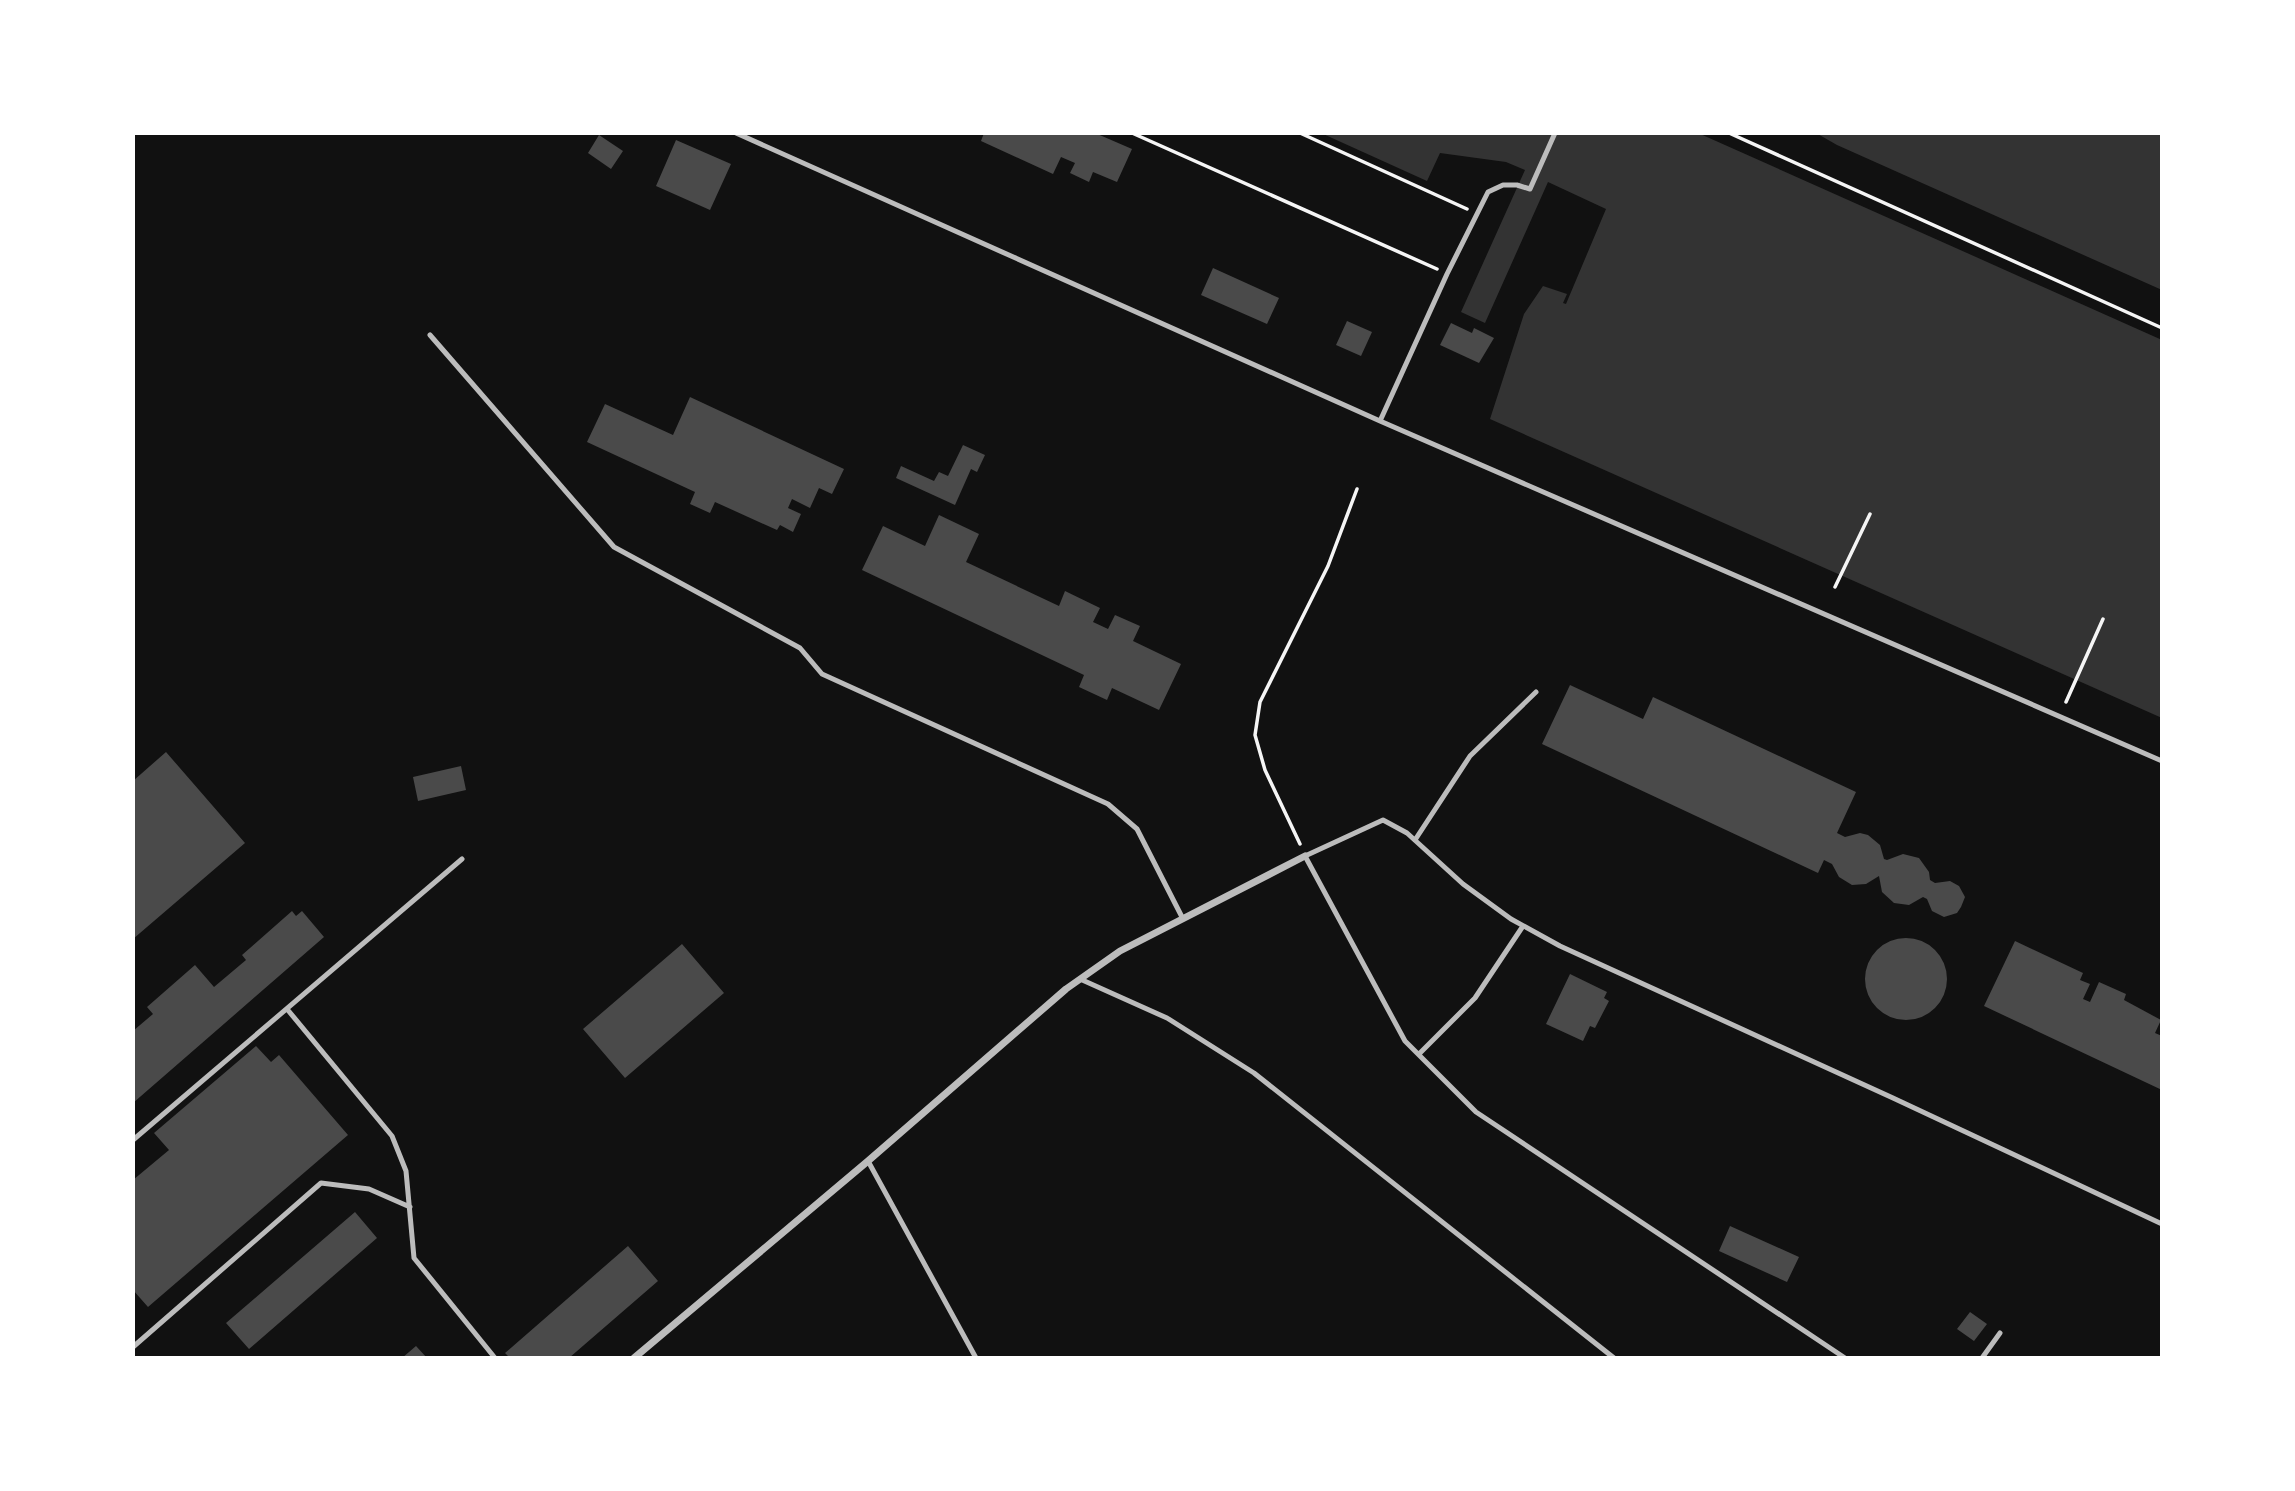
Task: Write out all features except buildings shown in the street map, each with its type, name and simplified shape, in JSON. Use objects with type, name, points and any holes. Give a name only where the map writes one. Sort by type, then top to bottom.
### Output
[{"type":"street","points":[[634,1358],[868,1161],[1066,989],[1121,951],[1306,856]]},
{"type":"lane","points":[[736,133],[1380,421],[2162,761]]},
{"type":"lane","points":[[1380,421],[1447,274],[1488,192],[1503,185],[1517,185],[1530,190],[1555,133]]},
{"type":"lane","points":[[430,335],[614,547],[800,648],[822,674],[1108,804],[1137,829],[1183,919]]},
{"type":"lane","points":[[1415,840],[1470,756],[1536,692]]},
{"type":"lane","points":[[1845,1358],[1476,1112],[1405,1041],[1306,856],[1383,820],[1415,840],[1463,884],[1523,926],[1560,946],[2162,1224]]},
{"type":"lane","points":[[133,1140],[462,859]]},
{"type":"lane","points":[[1419,1054],[1475,998],[1523,926]]},
{"type":"lane","points":[[1080,979],[1167,1018],[1254,1073],[1614,1358]]},
{"type":"lane","points":[[286,1009],[392,1136],[406,1171],[414,1258],[495,1358]]},
{"type":"lane","points":[[868,1161],[976,1358]]},
{"type":"lane","points":[[133,1347],[321,1183],[369,1189],[410,1208]]},
{"type":"lane","points":[[1982,1358],[2000,1333]]},
{"type":"path","points":[[1132,133],[1447,274]]},
{"type":"path","points":[[1300,133],[1476,213]]},
{"type":"path","points":[[1729,133],[2162,328]]},
{"type":"path","points":[[1306,856],[1265,770],[1255,735],[1260,702],[1328,566],[1357,489]]},
{"type":"path","points":[[1836,587],[1870,514]]},
{"type":"path","points":[[2066,702],[2104,619]]},
{"type":"shaded area","points":[[1321,133],[1698,133],[2162,340],[2162,718],[1490,419],[1524,314],[1543,286],[1567,294],[1563,303],[1566,304],[1606,209],[1548,182],[1485,323],[1461,312],[1525,170],[1506,162],[1440,153],[1427,181]]},
{"type":"shaded area","points":[[1816,133],[2162,133],[2162,290],[1837,145]]}]
